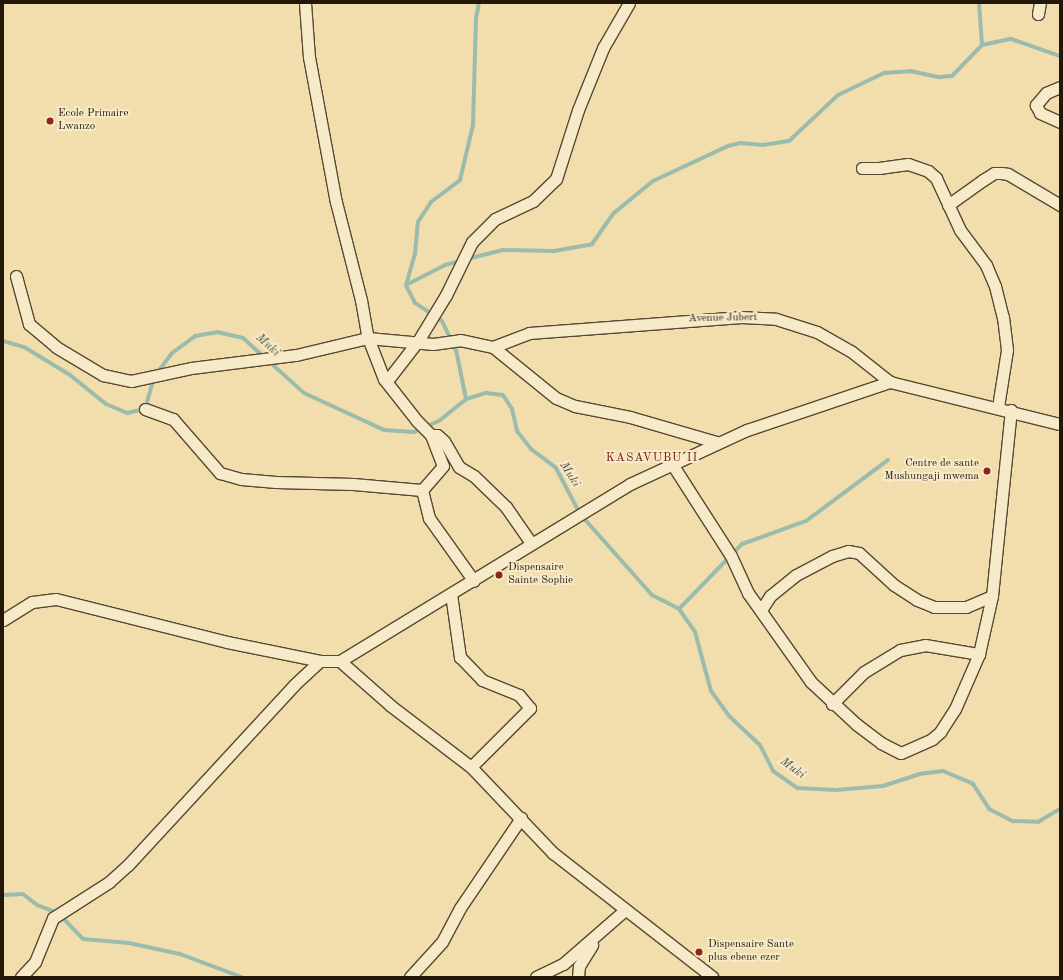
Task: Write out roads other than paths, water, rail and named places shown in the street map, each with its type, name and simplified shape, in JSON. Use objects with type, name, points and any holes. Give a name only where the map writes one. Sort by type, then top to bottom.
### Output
[{"type":"street","points":[[305,3],[309,57],[336,202],[361,300],[368,338],[384,379],[417,421],[431,435],[443,466]]},
{"type":"street","points":[[384,379],[390,377],[418,341],[446,295],[472,242],[495,219],[533,201],[556,179],[578,110],[603,48],[630,3]]},
{"type":"street","points":[[1060,87],[1046,93],[1036,105],[1040,113],[1060,122]]},
{"type":"street","points":[[862,168],[879,168],[908,164],[928,171],[936,178],[960,230],[986,265],[995,286],[1003,317],[1006,350],[998,407]]},
{"type":"street","points":[[948,205],[994,173],[1008,174],[1060,205]]},
{"type":"street","points":[[16,276],[29,324],[56,347],[103,375],[131,381],[190,368],[296,355],[368,338],[418,341],[433,344],[460,340],[493,347],[556,398],[575,406],[668,427],[716,442]]},
{"type":"street","name":"Avenue Jubert","points":[[493,347],[528,333],[701,319],[776,319],[817,332],[852,352],[890,382],[1011,410],[1060,424]]},
{"type":"street","points":[[3,620],[32,602],[56,599],[227,642],[320,661],[340,661],[474,581],[531,544],[630,484],[716,442],[890,382]]},
{"type":"street","points":[[145,409],[173,418],[220,473],[241,479],[276,482],[352,484],[422,490]]},
{"type":"street","points":[[672,464],[731,556],[748,593],[761,610],[786,649],[832,704],[881,743],[901,753],[907,752],[940,732],[955,709],[979,654],[992,596],[1011,410]]},
{"type":"street","points":[[431,435],[438,435],[444,441],[459,466],[474,476],[506,507],[531,544]]},
{"type":"street","points":[[422,490],[443,466],[459,466]]},
{"type":"street","points":[[422,490],[429,518],[474,581]]},
{"type":"street","points":[[761,610],[770,596],[796,575],[832,556],[848,551],[859,553],[894,585],[917,600],[934,607],[966,607],[992,596]]},
{"type":"street","points":[[451,594],[460,657],[482,680],[519,695],[530,708],[471,767]]},
{"type":"street","points":[[832,704],[864,672],[900,650],[924,645],[979,654]]},
{"type":"street","points":[[21,977],[35,962],[52,918],[109,882],[128,865],[284,696],[320,661]]},
{"type":"street","points":[[340,661],[390,706],[471,767],[553,853],[706,976]]},
{"type":"street","points":[[410,977],[442,942],[460,908],[521,818]]},
{"type":"street","points":[[536,977],[554,974],[598,936],[625,910]]},
{"type":"street","points":[[578,977],[579,966],[598,936]]},
{"type":"waterway","points":[[466,399],[456,350],[442,321],[415,303],[406,285],[415,254],[418,222],[431,202],[460,180],[473,125],[476,18],[479,3]]},
{"type":"waterway","points":[[979,3],[982,45]]},
{"type":"waterway","points":[[467,259],[503,250],[554,251],[592,244],[614,213],[653,181],[728,146],[740,143],[763,145],[789,141],[838,95],[884,73],[910,71],[939,77],[952,76],[982,45],[1011,39],[1060,56]]},
{"type":"waterway","points":[[406,285],[445,265],[460,261]]},
{"type":"waterway","name":"Muki","points":[[3,341],[24,347],[70,375],[106,404],[127,413],[145,409],[154,377],[172,353],[195,336],[217,332],[243,338],[304,393],[384,430],[414,432],[439,421],[466,399],[486,393],[503,395],[512,409],[517,431],[531,449],[556,468],[580,514],[652,595],[679,609],[695,632],[711,691],[729,716],[760,745],[773,771],[797,788],[836,790],[883,786],[919,774],[943,771],[973,784],[989,809],[1013,821],[1038,822],[1060,809]]},
{"type":"waterway","points":[[679,609],[742,544],[806,521],[888,460]]},
{"type":"waterway","points":[[3,895],[23,894],[37,905],[58,913],[83,939],[129,943],[180,954],[242,977]]},
{"type":"place","name":"Ecole Primaire Lwanzo","points":[[50,121]]},
{"type":"place","name":"Centre de sante Mushungaji mwema","points":[[987,471]]},
{"type":"place","name":"Dispensaire Sainte Sophie","points":[[499,575]]},
{"type":"place","name":"Dispensaire Sante plus ebene ezer","points":[[699,952]]},
{"type":"district","name":"KASAVUBU II","points":[[652,459]]}]
